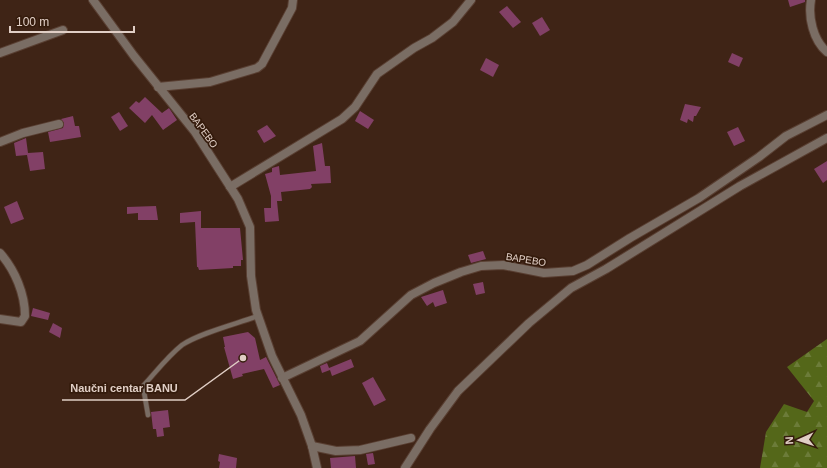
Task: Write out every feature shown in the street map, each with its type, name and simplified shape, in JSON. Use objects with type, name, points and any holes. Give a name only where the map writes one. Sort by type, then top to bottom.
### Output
[{"type":"street","name":"ВАРЕВО","points":[[93,0],[158,87],[195,132],[230,187],[250,227],[253,294],[258,316],[269,350],[301,415],[312,446],[317,468]]},
{"type":"street","points":[[158,87],[210,82],[257,68],[262,64],[292,8],[293,0]]},
{"type":"street","points":[[230,187],[342,119],[354,107],[377,74],[414,48],[432,38],[452,22],[471,0]]},
{"type":"street","points":[[811,0],[809,14],[817,39],[827,52]]},
{"type":"street","points":[[0,53],[63,30]]},
{"type":"street","name":"ВАРЕВО","points":[[282,378],[360,341],[411,296],[434,283],[461,272],[481,266],[503,265],[544,273],[573,271],[587,265],[699,198],[759,157],[786,136],[827,115]]},
{"type":"street","points":[[0,142],[23,133],[59,124]]},
{"type":"street","points":[[405,468],[430,429],[458,391],[529,323],[571,288],[592,277],[740,186],[827,138]]},
{"type":"street","points":[[0,254],[10,267],[19,286],[25,316],[21,322],[0,319]]},
{"type":"street","points":[[587,265],[592,277]]},
{"type":"street","points":[[312,446],[336,451],[360,450],[411,438]]},
{"type":"lane","points":[[148,415],[144,386],[169,356],[184,344],[200,336],[258,316]]},
{"type":"green space","points":[[827,339],[827,468],[760,468],[766,432],[784,404],[807,412],[814,401],[787,367]]},
{"type":"building","points":[[788,0],[805,0],[805,2],[790,7]]},
{"type":"building","points":[[507,6],[521,22],[513,28],[499,12]]},
{"type":"building","points":[[542,17],[550,30],[540,36],[532,23]]},
{"type":"building","points":[[732,53],[743,58],[739,67],[728,62]]},
{"type":"building","points":[[486,58],[499,65],[493,77],[480,70]]},
{"type":"building","points":[[145,97],[162,113],[169,108],[177,120],[163,130],[152,115],[145,123],[129,108],[136,101],[139,103]]},
{"type":"building","points":[[685,104],[701,107],[696,116],[694,116],[693,122],[688,119],[687,123],[680,120]]},
{"type":"building","points":[[360,111],[374,120],[368,129],[355,121]]},
{"type":"building","points":[[119,112],[128,126],[120,131],[111,117]]},
{"type":"building","points":[[73,116],[75,126],[79,126],[81,137],[50,142],[48,132],[63,128],[64,123],[61,119]]},
{"type":"building","points":[[267,125],[276,136],[264,143],[257,131]]},
{"type":"building","points":[[738,127],[745,141],[734,146],[727,132]]},
{"type":"building","points":[[26,138],[28,153],[43,152],[45,169],[30,171],[27,155],[16,156],[14,143]]},
{"type":"building","points":[[322,143],[325,166],[330,166],[331,183],[311,184],[312,187],[310,189],[281,192],[282,201],[277,201],[279,221],[265,222],[264,208],[271,208],[271,196],[265,174],[272,172],[272,168],[279,166],[280,175],[316,171],[313,146]]},
{"type":"building","points":[[827,161],[827,180],[823,183],[814,169]]},
{"type":"building","points":[[17,201],[24,219],[11,224],[4,207]]},
{"type":"building","points":[[156,206],[158,220],[138,220],[138,213],[127,214],[127,207]]},
{"type":"building","points":[[201,211],[201,228],[240,228],[243,260],[241,260],[241,266],[233,266],[233,268],[199,270],[197,267],[195,222],[180,223],[180,213]]},
{"type":"building","points":[[483,251],[486,259],[471,263],[468,255]]},
{"type":"building","points":[[483,282],[485,293],[476,295],[473,284]]},
{"type":"building","points":[[443,290],[447,303],[435,307],[433,302],[427,306],[421,297]]},
{"type":"building","points":[[33,308],[50,313],[48,320],[31,316]]},
{"type":"building","points":[[53,323],[62,328],[60,338],[49,332]]},
{"type":"building","points":[[248,332],[255,338],[260,360],[266,357],[280,385],[273,388],[264,369],[242,374],[243,376],[233,379],[224,347],[223,337]]},
{"type":"building","points":[[351,359],[354,367],[332,376],[330,370],[322,373],[320,366],[327,363],[329,368]]},
{"type":"building","points":[[373,377],[386,400],[374,406],[362,383]]},
{"type":"building","points":[[168,410],[170,427],[163,428],[164,436],[157,437],[156,429],[153,429],[151,412]]},
{"type":"building","points":[[373,453],[375,464],[368,465],[366,454]]},
{"type":"building","points":[[219,454],[237,458],[236,468],[219,468]]},
{"type":"building","points":[[355,456],[356,468],[331,468],[330,458]]},
{"type":"place","name":"Naučni centar BANU","points":[[243,358]]}]
